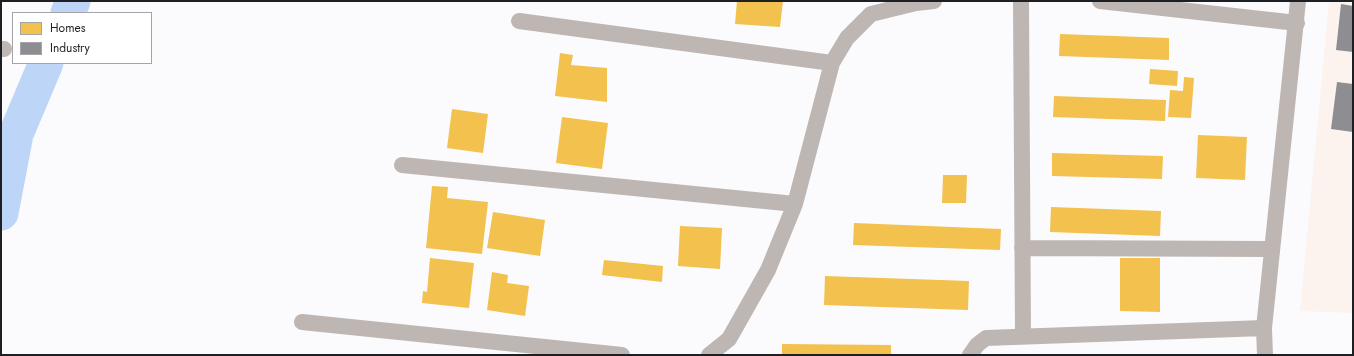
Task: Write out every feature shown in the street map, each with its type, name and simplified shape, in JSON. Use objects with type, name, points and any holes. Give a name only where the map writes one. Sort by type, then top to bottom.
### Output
[{"type":"street","points":[[710,355],[729,339],[768,270],[795,204],[832,63],[847,38],[871,14],[916,3],[934,1]]},
{"type":"street","points":[[1021,1],[1023,336]]},
{"type":"street","points":[[1100,1],[1297,23]]},
{"type":"street","points":[[1265,355],[1264,328],[1297,23],[1298,1]]},
{"type":"street","points":[[519,21],[832,63]]},
{"type":"street","points":[[402,165],[795,204]]},
{"type":"street","points":[[1022,248],[1272,249]]},
{"type":"street","points":[[302,322],[622,355]]},
{"type":"street","points":[[970,355],[977,345],[986,338],[1264,328]]},
{"type":"shaded area","points":[[1329,1],[1353,1],[1353,313],[1300,311]]},
{"type":"building: Homes","points":[[737,1],[783,1],[780,27],[735,24]]},
{"type":"building: Homes","points":[[1060,34],[1169,38],[1169,60],[1059,56]]},
{"type":"building: Homes","points":[[560,53],[573,55],[571,65],[607,68],[607,102],[555,96]]},
{"type":"building: Homes","points":[[1150,69],[1178,71],[1177,86],[1149,84]]},
{"type":"building: Homes","points":[[1184,77],[1194,78],[1191,118],[1168,117],[1170,90],[1183,91]]},
{"type":"building: Homes","points":[[1054,96],[1166,100],[1165,121],[1053,117]]},
{"type":"building: Homes","points":[[452,109],[488,114],[483,153],[447,148]]},
{"type":"building: Homes","points":[[562,117],[608,123],[602,169],[556,163]]},
{"type":"building: Homes","points":[[1198,135],[1247,137],[1245,180],[1196,178]]},
{"type":"building: Homes","points":[[1052,153],[1163,156],[1162,179],[1052,176]]},
{"type":"building: Homes","points":[[943,175],[967,175],[966,203],[942,203]]},
{"type":"building: Homes","points":[[432,186],[448,187],[447,198],[488,202],[482,254],[426,248]]},
{"type":"building: Homes","points":[[1051,207],[1161,211],[1160,236],[1050,232]]},
{"type":"building: Homes","points":[[493,212],[545,220],[540,256],[487,248]]},
{"type":"building: Homes","points":[[854,223],[1001,229],[1000,250],[853,245]]},
{"type":"building: Homes","points":[[680,226],[722,228],[720,269],[678,266]]},
{"type":"building: Homes","points":[[430,258],[474,263],[469,308],[422,303],[423,291],[427,292]]},
{"type":"building: Homes","points":[[1120,258],[1160,258],[1160,312],[1120,311]]},
{"type":"building: Homes","points":[[604,260],[663,266],[662,282],[602,275]]},
{"type":"building: Homes","points":[[492,272],[508,275],[507,283],[529,286],[525,316],[487,310]]},
{"type":"building: Homes","points":[[825,276],[969,281],[968,310],[824,305]]},
{"type":"building: Homes","points":[[782,344],[891,345],[891,355],[782,355]]},
{"type":"building: Industry","points":[[1341,4],[1353,6],[1353,52],[1336,50]]},
{"type":"building: Industry","points":[[1337,82],[1353,84],[1353,132],[1331,129]]},
{"type":"waterway","points":[[68,12],[73,1]]},
{"type":"waterway","points":[[1,213],[16,134],[46,64]]}]
